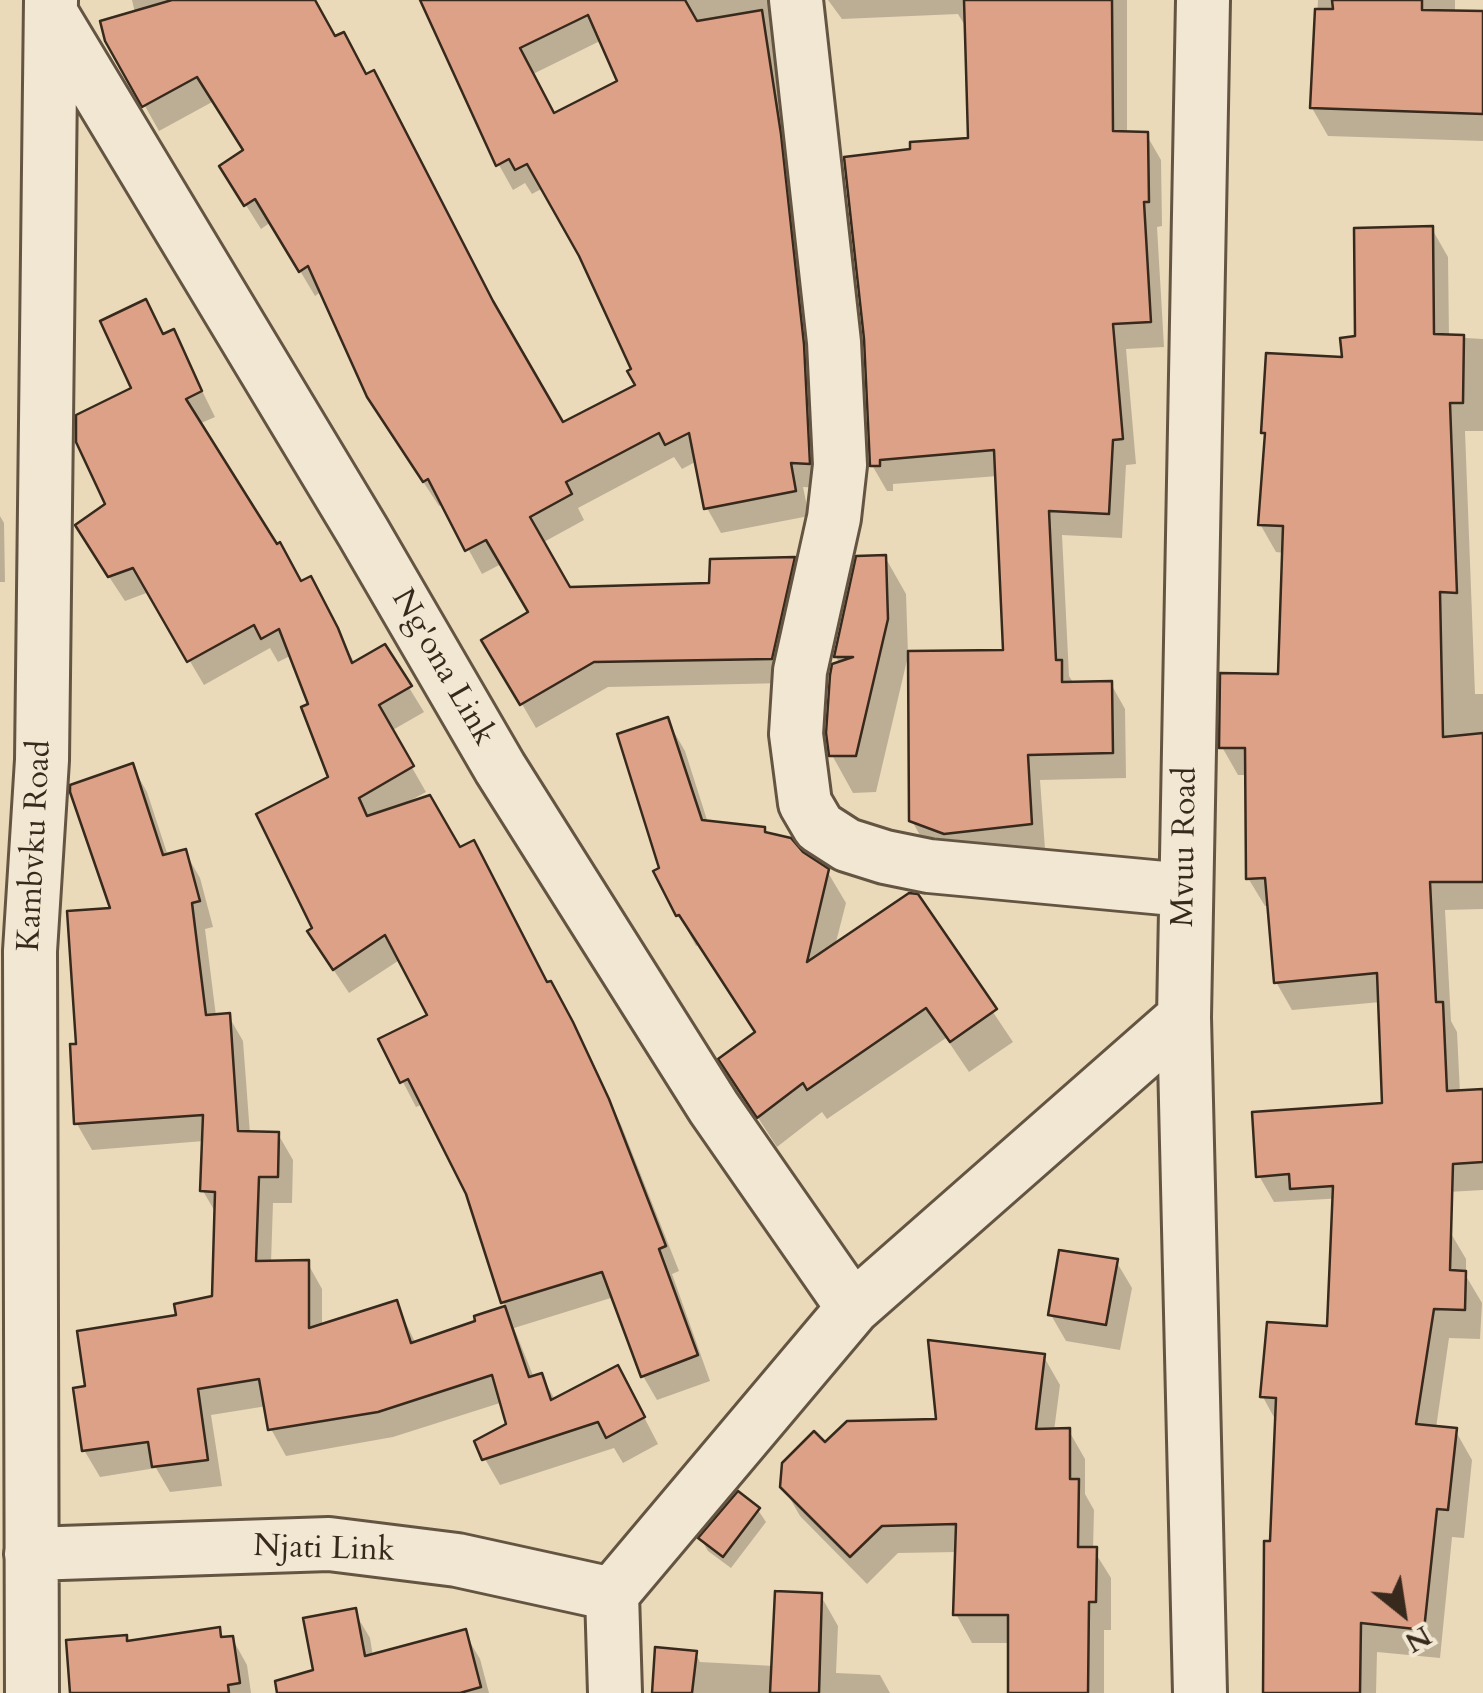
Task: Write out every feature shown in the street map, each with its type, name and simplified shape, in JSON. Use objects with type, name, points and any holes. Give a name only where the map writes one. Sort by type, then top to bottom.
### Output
[{"type":"street","points":[[796,0],[834,342],[840,465],[834,518],[800,672],[796,734],[805,803],[819,827],[848,845],[884,857],[929,866],[1185,890]]},
{"type":"street","name":"Mvuu Road","points":[[1200,1693],[1184,1017],[1202,0]]},
{"type":"street","name":"Kambvku Road","points":[[32,1693],[31,1554],[15,1498],[30,951],[42,760],[52,8]]},
{"type":"street","name":"Ng'ona Link","points":[[52,8],[500,768],[714,1108],[853,1308]]},
{"type":"street","points":[[0,789],[42,760]]},
{"type":"street","points":[[615,1693],[612,1594],[853,1308],[1184,1017]]},
{"type":"street","name":"Njati Link","points":[[31,1554],[329,1544],[458,1560],[612,1594]]},
{"type":"building","points":[[172,0],[315,0],[335,36],[344,32],[366,74],[374,70],[493,301],[563,422],[635,385],[627,371],[631,369],[579,256],[527,164],[515,170],[509,159],[496,166],[420,0],[685,0],[697,21],[762,10],[781,134],[804,344],[810,464],[791,463],[796,491],[704,509],[689,433],[665,445],[659,433],[566,482],[572,494],[530,517],[570,587],[709,583],[710,559],[795,557],[772,659],[594,662],[520,705],[481,640],[528,612],[486,540],[465,551],[428,479],[423,482],[367,397],[308,266],[299,272],[255,199],[244,206],[219,166],[243,150],[197,77],[142,107],[105,41],[100,21]],"holes":[[[588,15],[617,81],[554,113],[520,48]]]},
{"type":"building","points":[[964,0],[1112,0],[1113,131],[1148,132],[1149,202],[1144,202],[1151,322],[1113,324],[1123,439],[1113,440],[1109,514],[1049,511],[1056,660],[1062,660],[1062,682],[1112,681],[1113,753],[1028,755],[1032,824],[944,834],[909,821],[908,651],[1003,650],[994,450],[880,460],[880,466],[870,466],[864,339],[844,157],[910,149],[910,142],[968,138]]},
{"type":"building","points":[[1332,0],[1422,0],[1422,10],[1483,11],[1483,114],[1310,108],[1315,9],[1333,9]]},
{"type":"building","points":[[1433,226],[1434,334],[1464,335],[1463,403],[1450,403],[1457,593],[1440,592],[1443,737],[1483,733],[1483,882],[1430,882],[1436,1002],[1443,1002],[1447,1091],[1483,1089],[1483,1162],[1453,1164],[1450,1270],[1466,1271],[1465,1310],[1434,1309],[1416,1424],[1457,1428],[1448,1510],[1437,1509],[1424,1630],[1361,1623],[1360,1693],[1263,1693],[1264,1541],[1270,1541],[1276,1398],[1260,1397],[1267,1322],[1327,1326],[1333,1186],[1290,1189],[1289,1174],[1256,1177],[1252,1112],[1382,1103],[1377,973],[1274,983],[1265,878],[1246,879],[1245,748],[1219,748],[1220,673],[1278,674],[1283,526],[1258,525],[1266,353],[1342,357],[1340,338],[1355,336],[1354,228]]},
{"type":"building","points":[[146,299],[163,334],[174,329],[202,391],[186,399],[277,544],[280,542],[301,581],[311,576],[352,663],[385,644],[412,686],[379,705],[414,766],[359,798],[367,816],[430,795],[460,847],[474,840],[547,982],[551,981],[573,1022],[609,1099],[666,1246],[659,1249],[698,1355],[641,1377],[602,1272],[501,1303],[466,1194],[408,1079],[400,1083],[378,1039],[427,1015],[385,935],[333,970],[307,931],[312,928],[256,814],[328,777],[301,707],[308,704],[279,629],[261,639],[254,625],[187,662],[133,568],[108,577],[75,525],[105,504],[76,442],[76,415],[131,388],[100,321]]},
{"type":"building","points":[[886,555],[888,619],[856,756],[829,756],[826,733],[832,664],[853,657],[834,657],[856,556]]},
{"type":"building","points":[[668,717],[702,820],[765,827],[765,832],[791,838],[803,852],[829,869],[807,962],[909,893],[918,894],[997,1009],[950,1042],[926,1008],[807,1090],[803,1083],[757,1118],[718,1059],[755,1032],[679,915],[676,916],[653,871],[659,868],[617,734]]},
{"type":"building","points":[[133,763],[163,855],[186,849],[200,901],[192,903],[206,1015],[230,1013],[238,1131],[279,1132],[278,1177],[259,1177],[256,1261],[309,1260],[309,1328],[397,1300],[411,1343],[505,1306],[529,1377],[542,1373],[551,1400],[618,1365],[645,1417],[606,1438],[598,1422],[482,1460],[474,1441],[506,1424],[492,1375],[378,1412],[268,1430],[259,1379],[198,1389],[208,1460],[152,1467],[148,1442],[82,1451],[73,1388],[85,1386],[77,1331],[176,1315],[174,1304],[212,1296],[215,1192],[200,1191],[203,1115],[74,1124],[70,1044],[76,1044],[67,911],[110,908],[70,785]]},
{"type":"building","points":[[1059,1250],[1118,1259],[1106,1325],[1048,1315]]},
{"type":"building","points":[[928,1340],[1045,1354],[1036,1429],[1070,1428],[1070,1479],[1079,1479],[1078,1547],[1097,1547],[1096,1602],[1089,1602],[1088,1693],[1008,1693],[1008,1615],[953,1615],[956,1524],[882,1526],[850,1557],[780,1487],[782,1463],[814,1431],[825,1442],[847,1421],[936,1419]]},
{"type":"building","points":[[738,1491],[760,1508],[723,1557],[698,1538]]},
{"type":"building","points":[[775,1591],[822,1593],[819,1693],[770,1693]]},
{"type":"building","points":[[356,1608],[365,1656],[466,1629],[481,1687],[460,1693],[277,1693],[275,1681],[313,1670],[303,1618]]},
{"type":"building","points":[[220,1627],[221,1637],[233,1636],[240,1683],[228,1685],[229,1693],[70,1693],[66,1640],[127,1635],[127,1641]]},
{"type":"building","points":[[655,1647],[697,1651],[692,1693],[652,1693]]}]
